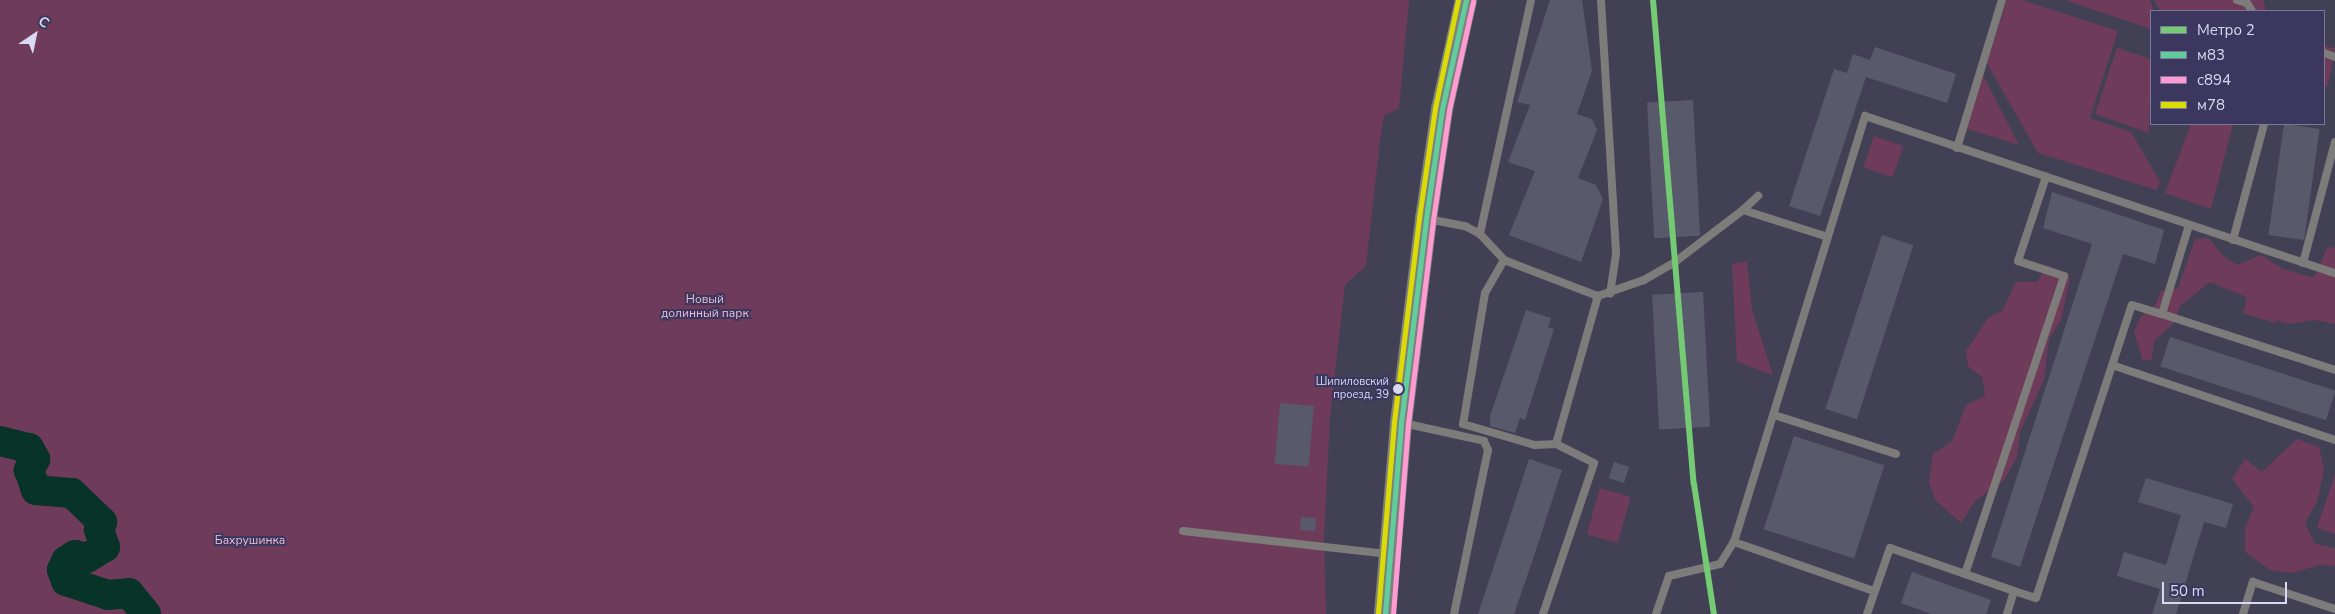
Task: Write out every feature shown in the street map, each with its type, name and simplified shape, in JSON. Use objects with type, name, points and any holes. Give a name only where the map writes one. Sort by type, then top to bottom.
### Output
[{"type":"main road","points":[[1385,614],[1401,423],[1426,219],[1442,110],[1466,0]]},
{"type":"lane","points":[[1480,234],[1531,0]]},
{"type":"lane","points":[[1601,0],[1616,254],[1610,294]]},
{"type":"lane","points":[[1957,148],[2002,0]]},
{"type":"lane","points":[[2237,0],[2247,4],[2251,10]]},
{"type":"lane","points":[[1656,614],[1669,576],[1720,564],[1734,542],[1774,415],[1825,236],[1865,116],[2335,273]]},
{"type":"lane","points":[[2233,240],[2264,125]]},
{"type":"lane","points":[[2303,263],[2335,142]]},
{"type":"lane","points":[[1965,574],[2064,276],[2018,261],[2046,178]]},
{"type":"lane","points":[[1426,219],[1465,226],[1480,234],[1504,260],[1598,296],[1610,294],[1676,262],[1743,210],[1758,196]]},
{"type":"lane","points":[[1743,210],[1825,236]]},
{"type":"lane","points":[[2162,314],[2189,225]]},
{"type":"lane","points":[[1504,260],[1485,293],[1463,424],[1536,445],[1556,444],[1594,463],[1543,614]]},
{"type":"lane","points":[[1556,444],[1598,296]]},
{"type":"lane","points":[[1866,614],[1890,548],[2036,598],[2132,305],[2335,370]]},
{"type":"lane","points":[[2112,366],[2335,440]]},
{"type":"lane","points":[[1774,415],[1896,454]]},
{"type":"lane","points":[[1401,423],[1484,441],[1488,450],[1454,614]]},
{"type":"lane","points":[[1183,531],[1389,554]]},
{"type":"lane","points":[[1734,542],[1874,591]]},
{"type":"lane","points":[[2243,614],[2253,582],[2335,609]]},
{"type":"lane","points":[[2007,614],[2014,591]]},
{"type":"green space","name":"Новый долинный парк","points":[[0,0],[1409,0],[1399,108],[1384,116],[1366,266],[1345,285],[1330,416],[1324,538],[1326,614],[0,614]]},
{"type":"green space","points":[[2007,0],[2022,0],[2118,31],[2090,118],[2131,132],[2160,182],[2157,190],[2038,153],[1987,63]]},
{"type":"green space","points":[[2065,0],[2150,0],[2154,10],[2150,10],[2150,29]]},
{"type":"green space","points":[[2154,0],[2263,0],[2266,10],[2159,10]]},
{"type":"green space","points":[[2325,46],[2335,48],[2328,86],[2325,86]]},
{"type":"green space","points":[[2117,48],[2150,59],[2149,133],[2095,114]]},
{"type":"green space","points":[[1982,73],[2019,145],[1967,129]]},
{"type":"green space","points":[[2191,125],[2233,125],[2211,209],[2165,193]]},
{"type":"green space","points":[[1874,136],[1903,146],[1893,177],[1863,167]]},
{"type":"green space","points":[[2209,238],[2222,255],[2237,265],[2261,255],[2283,269],[2314,278],[2327,248],[2335,247],[2335,324],[2314,320],[2288,324],[2276,320],[2275,323],[2243,313],[2247,300],[2244,296],[2210,282],[2180,306],[2174,323],[2154,341],[2152,359],[2143,361],[2134,331],[2140,318],[2156,304],[2161,291],[2178,288],[2195,239]]},
{"type":"green space","points":[[1747,261],[1752,310],[1773,375],[1737,362],[1732,264]]},
{"type":"green space","points":[[2048,265],[2070,278],[2061,320],[2049,339],[2044,380],[2020,432],[2017,457],[2004,480],[1975,501],[1961,523],[1935,500],[1929,482],[1933,454],[1952,441],[1966,405],[1985,396],[1982,377],[1968,366],[1966,351],[1988,318],[2002,311],[2016,282],[2037,282]]},
{"type":"green space","points":[[2297,439],[2319,447],[2324,469],[2317,502],[2305,523],[2315,544],[2335,548],[2335,566],[2319,565],[2293,573],[2270,570],[2245,552],[2245,528],[2254,507],[2232,479],[2245,459],[2262,472]]},
{"type":"green space","points":[[2335,474],[2335,534],[2317,528]]},
{"type":"green space","points":[[1600,488],[1631,497],[1618,543],[1587,534]]},
{"type":"building","points":[[1550,0],[1582,0],[1592,71],[1577,114],[1592,119],[1597,130],[1578,178],[1596,185],[1603,199],[1581,262],[1509,235],[1535,171],[1508,162],[1530,105],[1517,102]]},
{"type":"building","points":[[1875,47],[1956,74],[1947,103],[1866,77],[1820,216],[1789,206],[1834,69],[1847,73],[1853,54],[1870,60]]},
{"type":"building","points":[[1693,100],[1700,236],[1654,238],[1647,102]]},
{"type":"building","points":[[2284,125],[2320,129],[2304,240],[2268,235]]},
{"type":"building","points":[[2052,192],[2164,230],[2155,264],[2123,254],[2020,567],[1991,557],[2092,244],[2043,228]]},
{"type":"building","points":[[1882,235],[1913,245],[1857,419],[1825,409]]},
{"type":"building","points":[[1703,292],[1710,427],[1659,429],[1652,295]]},
{"type":"building","points":[[1526,310],[1551,318],[1548,327],[1554,329],[1525,420],[1520,418],[1515,433],[1490,426],[1490,416]]},
{"type":"building","points":[[2170,337],[2335,391],[2326,420],[2160,366]]},
{"type":"building","points":[[1280,403],[1314,406],[1309,467],[1275,464]]},
{"type":"building","points":[[1794,436],[1884,465],[1854,559],[1764,529]]},
{"type":"building","points":[[1529,459],[1562,470],[1534,556],[1514,614],[1478,614]]},
{"type":"building","points":[[1614,462],[1629,467],[1624,483],[1609,478]]},
{"type":"building","points":[[2146,478],[2233,504],[2226,528],[2204,522],[2176,614],[2152,614],[2160,589],[2117,576],[2124,552],[2166,565],[2181,515],[2138,502]]},
{"type":"building","points":[[1301,517],[1316,518],[1315,531],[1300,530]]},
{"type":"building","points":[[1912,572],[1991,600],[1986,614],[1931,614],[1901,603]]},
{"type":"waterway","points":[[0,441],[29,448],[35,459],[29,470],[36,490],[72,493],[102,522],[99,529],[105,547],[87,558],[75,555],[66,561],[62,570],[66,581],[108,595],[129,593],[146,614]]},
{"type":"metro line","name":"2","points":[[1653,0],[1694,484],[1714,614]]},
{"type":"transit line","name":"м78","points":[[1378,613],[1394,422],[1419,218],[1435,108],[1458,0]]},
{"type":"transit line","name":"м83","points":[[1385,614],[1401,423],[1426,219],[1442,109],[1466,0]]},
{"type":"transit line","name":"с894","points":[[1393,614],[1408,424],[1433,220],[1449,110],[1473,2]]},
{"type":"place","name":"Шипиловский проезд, 39","points":[[1398,389]]},
{"type":"park label","name":"Бахрушинка","points":[[250,541]]}]
